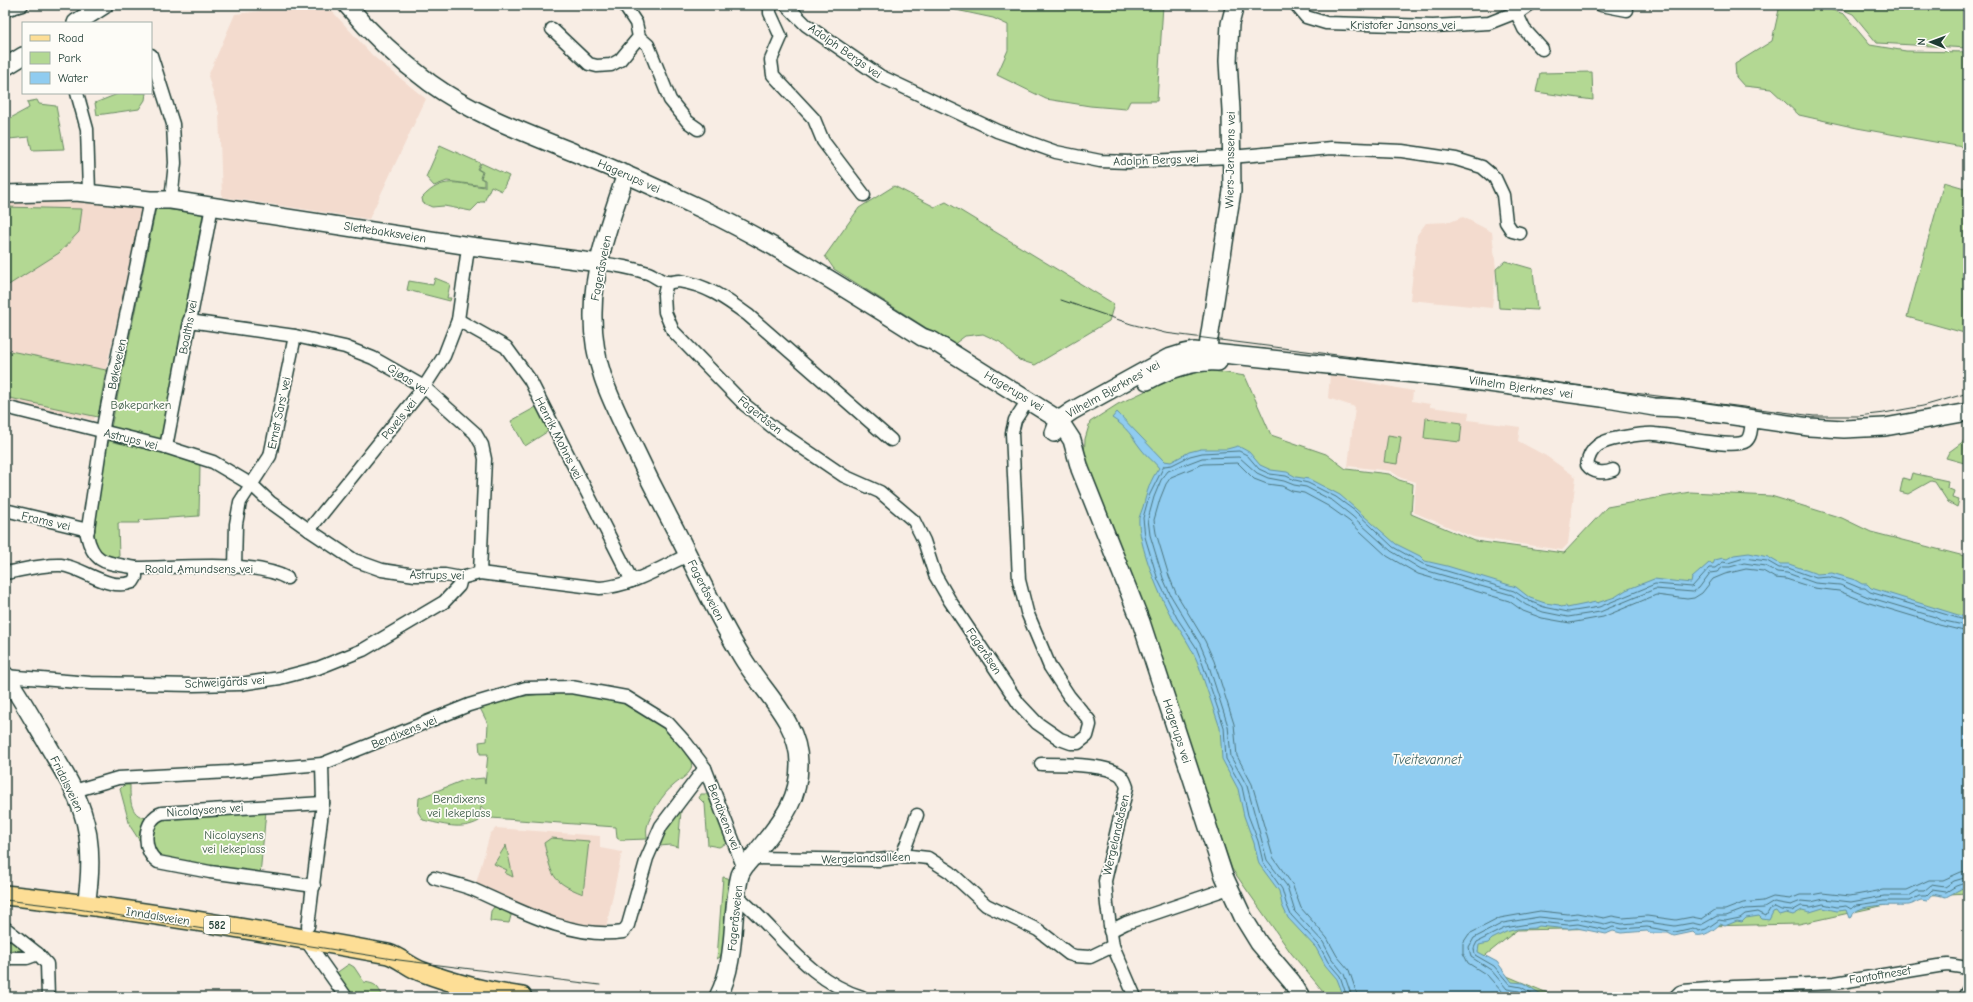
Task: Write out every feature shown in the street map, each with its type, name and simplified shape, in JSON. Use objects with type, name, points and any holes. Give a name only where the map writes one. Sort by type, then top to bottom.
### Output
[{"type":"main road","points":[[78,22],[104,5]]},
{"type":"main road","name":"Hagerups vei","points":[[347,5],[372,34],[397,57],[431,84],[468,106],[538,138],[626,174],[757,237],[922,337],[933,341],[1025,404],[1040,420],[1060,428],[1080,469],[1141,622],[1182,744],[1213,845],[1229,888],[1243,917],[1259,943],[1292,982],[1301,997]]},
{"type":"main road","name":"Wiers-Jenssens vei","points":[[1207,357],[1232,191],[1231,110],[1228,61],[1230,24],[1235,5]]},
{"type":"main road","points":[[5,67],[22,57]]},
{"type":"main road","name":"Fageråsveien","points":[[626,174],[599,263],[594,290],[594,343],[601,375],[647,476],[717,613],[742,658],[792,728],[798,750],[799,765],[792,802],[786,813],[748,862],[738,882],[733,942],[720,995]]},
{"type":"main road","name":"Slettebakksveien","points":[[5,194],[90,192],[150,200],[171,200],[470,246],[599,263]]},
{"type":"main road","name":"Vilhelm Bjerknes' vei","points":[[1060,428],[1168,358],[1184,353],[1207,357],[1290,361],[1443,376],[1602,398],[1654,407],[1678,408],[1803,426],[1844,429],[1885,427],[1968,412]]},
{"type":"main road","name":"Fridalsveien","points":[[5,676],[74,791],[82,811],[88,838],[89,889],[86,905]]},
{"type":"main road","name":"Inndalsveien","points":[[5,895],[307,933],[388,954],[402,959],[424,973],[495,992],[522,997]]},
{"type":"main road","name":"Hagerups vei","points":[[1292,982],[1313,997]]},
{"type":"street","points":[[5,10],[22,5]]},
{"type":"street","points":[[624,5],[636,23],[639,37],[648,45],[670,100],[688,122],[698,129]]},
{"type":"street","points":[[770,5],[770,13],[781,37],[771,60],[773,75],[814,119],[823,141],[864,195]]},
{"type":"street","name":"Adolph Bergs vei","points":[[786,5],[806,25],[880,76],[990,128],[1056,152],[1100,161],[1128,162],[1231,157],[1304,149],[1339,148],[1402,151],[1465,161],[1482,167],[1494,178],[1503,195],[1506,222],[1512,231],[1520,233]]},
{"type":"street","name":"Kristofer Jansons vei","points":[[1296,5],[1302,14],[1311,19],[1338,24],[1475,24],[1496,22],[1514,9],[1530,5]]},
{"type":"street","points":[[1601,5],[1627,10]]},
{"type":"street","points":[[1514,9],[1524,30],[1542,49]]},
{"type":"street","points":[[552,29],[588,64],[597,66],[611,65],[620,60],[639,37]]},
{"type":"street","points":[[152,57],[173,124],[175,163],[171,200]]},
{"type":"street","points":[[78,94],[87,129],[90,192]]},
{"type":"street","name":"Bøkeveien","points":[[136,568],[105,563],[99,559],[89,544],[88,530],[102,432],[150,200]]},
{"type":"street","name":"Boalths vei","points":[[166,447],[189,320],[212,206]]},
{"type":"street","name":"Pavels vei","points":[[309,530],[424,387],[444,356],[458,320],[466,255],[470,246]]},
{"type":"street","points":[[599,263],[616,265],[649,274],[667,282],[677,281],[703,286],[722,296],[748,315],[891,440]]},
{"type":"street","name":"Fageråsen","points":[[667,282],[664,295],[665,312],[673,331],[746,405],[775,429],[844,476],[880,492],[914,522],[924,542],[935,575],[950,601],[1019,704],[1037,723],[1060,739],[1071,744],[1078,743],[1088,736],[1090,725],[1089,720],[1069,696],[1050,667],[1027,612],[1019,580],[1012,433],[1015,420],[1025,404]]},
{"type":"street","name":"Gjøas vei","points":[[189,320],[295,336],[345,347],[373,358],[424,387],[474,434],[482,445],[485,459],[480,573]]},
{"type":"street","name":"Henrik Mohns vei","points":[[458,320],[506,347],[519,363],[530,380],[632,581]]},
{"type":"street","name":"Ernst Sars' vei","points":[[252,485],[270,456],[295,336]]},
{"type":"street","name":"Astrups vei","points":[[5,407],[166,447],[213,462],[252,485],[270,502],[354,560],[382,570],[415,576],[445,575],[461,578],[480,573],[600,588],[615,587],[632,581],[688,555]]},
{"type":"street","points":[[1612,470],[1600,472],[1590,469],[1587,465],[1591,452],[1598,444],[1628,436],[1655,434],[1718,443],[1740,443],[1748,440],[1752,418]]},
{"type":"street","points":[[235,567],[236,524],[240,502],[252,485]]},
{"type":"street","name":"Frams vei","points":[[5,510],[88,530]]},
{"type":"street","name":"Roald Amundsens vei","points":[[5,573],[63,565],[96,579],[124,584],[133,582],[136,577],[136,568],[235,567],[272,572],[287,578]]},
{"type":"street","name":"Schweigårds vei","points":[[5,676],[83,683],[193,685],[240,684],[280,678],[314,669],[363,650],[444,602],[459,586],[461,578]]},
{"type":"street","name":"Bendixens vei","points":[[74,791],[118,778],[229,772],[322,764],[470,705],[526,688],[571,687],[626,697],[668,723],[686,743],[705,768],[748,862]]},
{"type":"street","points":[[322,764],[323,803],[314,886],[307,933],[346,997]]},
{"type":"street","name":"Wergelandsåsen","points":[[1041,764],[1072,764],[1113,771],[1120,775],[1125,782],[1127,787],[1125,800],[1105,881],[1110,931],[1114,946],[1135,997]]},
{"type":"street","name":"Bendixens vei","points":[[434,878],[471,889],[495,901],[564,928],[612,934],[623,932],[628,925],[647,858],[661,826],[705,768]]},
{"type":"street","name":"Nicolaysens vei","points":[[314,886],[210,872],[158,862],[152,858],[146,848],[146,838],[152,821],[162,813],[323,803]]},
{"type":"street","points":[[902,856],[917,815]]},
{"type":"street","name":"Wergelandsalléen","points":[[748,862],[879,860],[902,856],[919,856],[935,861],[950,872],[986,905],[995,911],[1038,930],[1069,954],[1090,957],[1114,946]]},
{"type":"street","points":[[1110,931],[1126,923],[1229,888]]},
{"type":"street","points":[[737,896],[772,928],[795,955],[804,963],[842,989],[862,997]]},
{"type":"street","points":[[5,928],[38,954],[47,964],[48,997]]},
{"type":"street","points":[[5,958],[27,958],[38,954]]},
{"type":"street","name":"Fantoftneset","points":[[1675,997],[1683,991],[1734,987],[1835,983],[1948,965],[1968,968]]},
{"type":"street","points":[[1964,997],[1968,990]]},
{"type":"shaded area","points":[[262,11],[332,11],[373,56],[426,99],[369,219],[222,197],[219,113],[208,76],[235,14]]},
{"type":"shaded area","points":[[18,200],[120,202],[143,210],[94,420],[5,401],[5,202]]},
{"type":"shaded area","points":[[1463,217],[1492,232],[1496,269],[1492,308],[1410,300],[1417,235],[1426,223],[1450,222]]},
{"type":"shaded area","points":[[1330,375],[1413,391],[1412,401],[1430,404],[1430,407],[1469,412],[1468,420],[1520,427],[1518,441],[1546,456],[1576,477],[1568,544],[1562,550],[1473,537],[1413,512],[1416,482],[1401,478],[1391,471],[1348,466],[1355,407],[1328,398]]},
{"type":"shaded area","points":[[496,828],[600,836],[600,848],[622,852],[606,928],[574,927],[475,887],[490,834]]},
{"type":"green space","points":[[933,5],[1163,5],[1157,101],[1130,101],[1126,109],[1090,106],[1046,99],[997,75],[1008,50],[1008,25],[993,18]]},
{"type":"green space","points":[[1780,5],[1817,5],[1844,14],[1870,45],[1906,51],[1968,52],[1968,148],[1857,128],[1799,115],[1771,89],[1744,86],[1736,77],[1735,64],[1772,41]]},
{"type":"green space","points":[[1832,5],[1968,5],[1968,48],[1877,43],[1853,14]]},
{"type":"green space","points":[[1592,72],[1593,100],[1536,92],[1540,73]]},
{"type":"green space","points":[[118,94],[146,94],[145,100],[139,109],[97,115],[95,103]]},
{"type":"green space","points":[[37,100],[39,104],[56,106],[64,149],[32,150],[29,137],[9,139],[5,121],[29,108],[27,102]]},
{"type":"green space","points":[[440,145],[480,163],[477,169],[482,172],[480,178],[484,180],[484,186],[447,181],[434,186],[426,177]]},
{"type":"green space","points":[[481,163],[509,176],[502,191],[491,186],[484,202],[480,202],[471,211],[444,206],[432,207],[423,203],[422,198],[437,186],[444,184],[459,183],[485,187],[485,180],[481,178],[483,172],[478,169]]},
{"type":"green space","points":[[1944,182],[1968,189],[1968,334],[1907,317]]},
{"type":"green space","points":[[894,186],[935,207],[946,202],[1114,304],[1109,321],[1035,365],[1019,360],[1000,342],[983,334],[965,336],[953,345],[834,269],[825,256],[859,208]]},
{"type":"green space","points":[[5,207],[82,209],[79,232],[59,253],[7,286],[5,286]]},
{"type":"green space","name":"Bøkeparken","points":[[156,208],[203,214],[161,441],[111,428]]},
{"type":"green space","points":[[1505,261],[1533,269],[1537,310],[1499,308],[1496,269]]},
{"type":"green space","points":[[435,278],[450,284],[447,298],[451,298],[450,301],[407,290],[409,281],[433,285]]},
{"type":"green space","points":[[5,350],[106,370],[98,417],[5,397]]},
{"type":"green space","name":"Tveitevannet","points":[[1207,370],[1245,376],[1271,435],[1326,454],[1346,469],[1389,474],[1399,480],[1413,484],[1411,514],[1475,541],[1564,553],[1607,507],[1690,492],[1771,496],[1842,518],[1871,532],[1968,557],[1968,893],[1931,895],[1799,924],[1517,930],[1476,963],[1557,997],[1328,997],[1291,953],[1232,869],[1156,648],[1084,458],[1085,439],[1090,422],[1118,404],[1171,379]]},
{"type":"green space","points":[[538,406],[550,430],[525,446],[511,421]]},
{"type":"green space","points":[[1426,418],[1462,423],[1460,442],[1424,438]]},
{"type":"green space","points":[[1388,435],[1401,437],[1397,464],[1384,462]]},
{"type":"green space","points":[[1968,438],[1968,464],[1946,458],[1949,452]]},
{"type":"green space","points":[[109,441],[161,452],[200,465],[199,516],[140,520],[139,523],[118,523],[119,557],[102,554],[96,545],[95,540],[95,511],[99,474]]},
{"type":"green space","points":[[1912,473],[1948,481],[1947,488],[1954,491],[1952,498],[1959,500],[1957,507],[1948,502],[1935,482],[1931,481],[1908,494],[1900,492],[1903,478],[1910,480]]},
{"type":"green space","name":"Bendixens vei lekeplass","points":[[557,692],[610,698],[624,702],[652,716],[666,727],[680,742],[691,762],[692,766],[690,772],[665,793],[657,805],[648,822],[647,839],[620,840],[617,838],[616,827],[491,818],[481,806],[479,821],[465,826],[444,825],[423,820],[418,812],[419,798],[464,780],[484,778],[485,784],[488,754],[480,754],[479,742],[487,741],[488,724],[480,708],[510,698]]},
{"type":"green space","points":[[124,785],[130,785],[131,802],[135,812],[138,815],[149,818],[143,846],[130,826],[120,789]]},
{"type":"green space","points":[[701,794],[707,794],[729,842],[719,847],[708,845],[705,804],[699,798]]},
{"type":"green space","name":"Nicolaysens vei lekeplass","points":[[266,811],[260,875],[170,861],[155,853],[153,843],[154,834],[161,818]]},
{"type":"green space","points":[[681,811],[678,847],[670,845],[660,846],[663,836],[673,818]]},
{"type":"green space","points":[[551,838],[589,841],[583,894],[564,885],[554,876],[544,843]]},
{"type":"green space","points":[[506,845],[513,877],[505,873],[507,870],[494,864]]},
{"type":"green space","points":[[723,877],[728,878],[730,882],[724,947],[720,957],[717,959]]},
{"type":"green space","points":[[494,907],[499,907],[512,912],[509,923],[490,921],[491,911]]},
{"type":"green space","points":[[5,932],[27,951],[12,950],[12,956],[5,956],[5,951],[8,948],[6,946],[8,943],[5,940]]},
{"type":"green space","points":[[349,964],[354,967],[364,982],[376,986],[384,997],[354,997],[335,974]]},
{"type":"water","name":"Tveitevannet","points":[[1117,412],[1164,461],[1171,462],[1189,452],[1201,449],[1227,449],[1238,446],[1249,452],[1260,465],[1271,470],[1287,472],[1296,477],[1309,479],[1340,495],[1396,544],[1420,556],[1425,561],[1447,566],[1516,587],[1530,598],[1545,603],[1559,605],[1561,607],[1566,606],[1567,608],[1597,603],[1615,597],[1626,590],[1654,579],[1691,583],[1692,578],[1709,563],[1713,564],[1715,560],[1723,558],[1727,559],[1734,555],[1749,553],[1768,557],[1780,564],[1789,564],[1817,574],[1832,573],[1855,580],[1862,584],[1867,584],[1871,588],[1968,618],[1968,885],[1946,897],[1933,894],[1927,901],[1921,900],[1909,905],[1886,905],[1860,909],[1849,918],[1846,910],[1837,911],[1823,908],[1810,912],[1802,910],[1793,915],[1786,913],[1779,915],[1776,911],[1773,912],[1769,920],[1762,919],[1759,916],[1746,918],[1742,922],[1737,921],[1725,926],[1720,924],[1715,929],[1702,935],[1696,935],[1693,932],[1674,936],[1668,933],[1651,933],[1647,931],[1621,933],[1613,931],[1606,934],[1577,928],[1568,929],[1539,926],[1535,928],[1517,929],[1506,932],[1492,939],[1488,943],[1479,945],[1478,952],[1497,962],[1512,982],[1523,983],[1546,997],[1344,997],[1337,979],[1325,965],[1316,948],[1288,918],[1282,905],[1279,891],[1259,864],[1254,843],[1244,816],[1238,789],[1222,759],[1220,728],[1199,666],[1163,600],[1151,571],[1142,541],[1139,528],[1139,518],[1149,486],[1159,468],[1126,429],[1112,418]]},
{"type":"tram line","points":[[1061,300],[1131,324],[1165,333],[1814,416],[1858,416],[1884,413],[1923,406],[1968,393]]},
{"type":"tram line","points":[[5,900],[65,907],[399,960],[600,985]]}]
